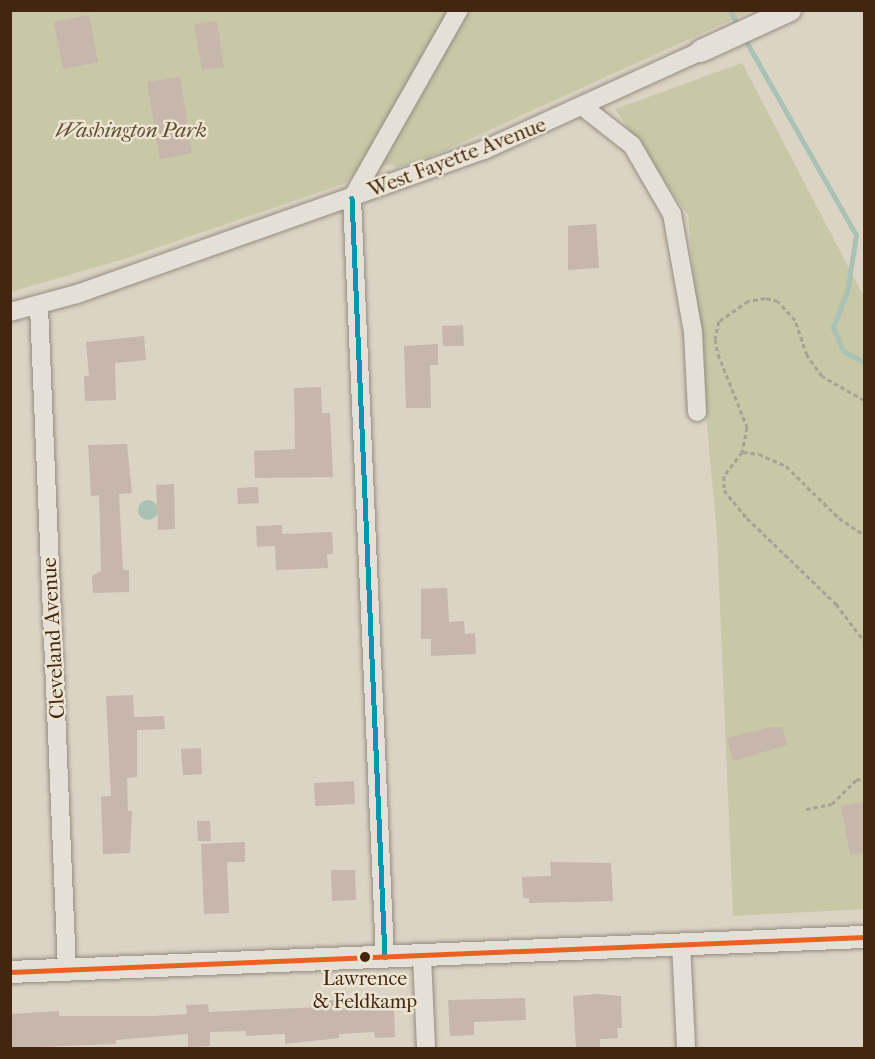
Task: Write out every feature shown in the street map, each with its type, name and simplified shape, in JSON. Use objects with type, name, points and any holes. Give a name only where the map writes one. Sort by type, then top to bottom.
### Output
[{"type":"street","points":[[385,957],[352,198],[459,10]]},
{"type":"street","name":"West Fayette Avenue","points":[[10,312],[39,307],[484,150],[785,13]]},
{"type":"street","points":[[582,106],[632,145],[672,214],[693,332],[697,412]]},
{"type":"street","name":"Cleveland Avenue","points":[[39,307],[67,970]]},
{"type":"street","points":[[10,972],[864,937]]},
{"type":"street","points":[[681,944],[686,1048]]},
{"type":"street","points":[[422,956],[426,1048]]},
{"type":"path","points":[[864,400],[822,376],[807,355],[790,310],[765,298],[748,301],[719,321],[714,339],[747,427],[742,452],[724,476],[723,490],[747,518],[836,604],[864,641]]},
{"type":"path","points":[[742,452],[759,453],[786,466],[839,518],[864,535]]},
{"type":"path","points":[[806,809],[832,804],[856,780],[864,778]]},
{"type":"green space","name":"Washington Park","points":[[11,11],[751,11],[439,153],[397,168],[391,164],[351,177],[346,183],[127,258],[11,292]]},
{"type":"green space","points":[[742,63],[864,297],[864,909],[733,916],[717,536],[688,215],[615,109]]},
{"type":"shaded area","points":[[148,500],[155,503],[158,510],[155,517],[148,520],[141,517],[138,510],[141,503]]},
{"type":"building","points":[[89,15],[98,62],[63,69],[54,22]]},
{"type":"building","points":[[217,21],[224,67],[202,70],[194,24]]},
{"type":"building","points":[[180,77],[192,153],[160,159],[147,82]]},
{"type":"building","points":[[596,224],[599,268],[568,270],[568,226]]},
{"type":"building","points":[[463,325],[464,346],[443,346],[442,326]]},
{"type":"building","points":[[144,336],[146,360],[115,363],[116,400],[85,401],[84,376],[89,376],[86,342]]},
{"type":"building","points":[[438,344],[438,365],[430,365],[431,408],[406,408],[404,346]]},
{"type":"building","points":[[321,387],[322,413],[330,413],[333,477],[255,478],[254,451],[295,449],[294,388]]},
{"type":"building","points":[[127,444],[132,493],[119,494],[123,570],[129,570],[129,592],[93,593],[92,576],[101,571],[99,495],[91,496],[88,445]]},
{"type":"building","points":[[174,484],[175,529],[158,530],[156,485]]},
{"type":"building","points":[[258,487],[259,503],[238,504],[237,488]]},
{"type":"building","points":[[282,525],[282,534],[332,532],[333,554],[327,554],[328,568],[276,570],[275,546],[257,547],[256,526]]},
{"type":"building","points":[[447,588],[449,622],[464,621],[465,634],[475,633],[476,654],[431,656],[431,639],[421,639],[421,589]]},
{"type":"building","points":[[133,695],[134,717],[164,716],[165,729],[137,730],[137,777],[127,778],[128,811],[132,811],[130,853],[103,854],[101,797],[111,796],[106,696]]},
{"type":"building","points":[[772,727],[782,727],[787,745],[733,761],[727,738]]},
{"type":"building","points":[[201,748],[202,774],[183,775],[181,749]]},
{"type":"building","points":[[354,781],[355,804],[315,806],[314,783]]},
{"type":"building","points":[[864,802],[864,853],[850,855],[841,806]]},
{"type":"building","points":[[197,821],[210,821],[211,841],[198,841]]},
{"type":"building","points":[[245,842],[245,862],[227,862],[229,913],[204,914],[201,844]]},
{"type":"building","points":[[550,862],[611,863],[613,901],[529,903],[529,898],[523,898],[522,877],[551,876]]},
{"type":"building","points":[[331,870],[355,870],[356,900],[332,901]]},
{"type":"building","points":[[598,994],[621,996],[622,1028],[617,1028],[618,1038],[600,1039],[600,1048],[576,1048],[573,996]]},
{"type":"building","points":[[525,998],[526,1020],[474,1022],[474,1035],[450,1036],[448,1000]]},
{"type":"building","points":[[321,1000],[338,1000],[338,1008],[394,1008],[395,1037],[375,1038],[374,1032],[339,1034],[339,1038],[285,1044],[285,1034],[246,1036],[246,1031],[210,1032],[210,1046],[188,1047],[188,1034],[116,1040],[116,1044],[10,1048],[10,1014],[59,1011],[59,1016],[153,1016],[187,1014],[186,1005],[208,1004],[209,1012],[321,1007]]},
{"type":"waterway","points":[[730,10],[739,28]]},
{"type":"waterway","points":[[743,36],[856,235],[847,292],[833,327],[843,351],[864,362]]},
{"type":"transit line","points":[[352,198],[385,957]]},
{"type":"transit line","points":[[10,972],[864,937]]},
{"type":"place","name":"Lawrence & Feldkamp","points":[[365,957]]}]
